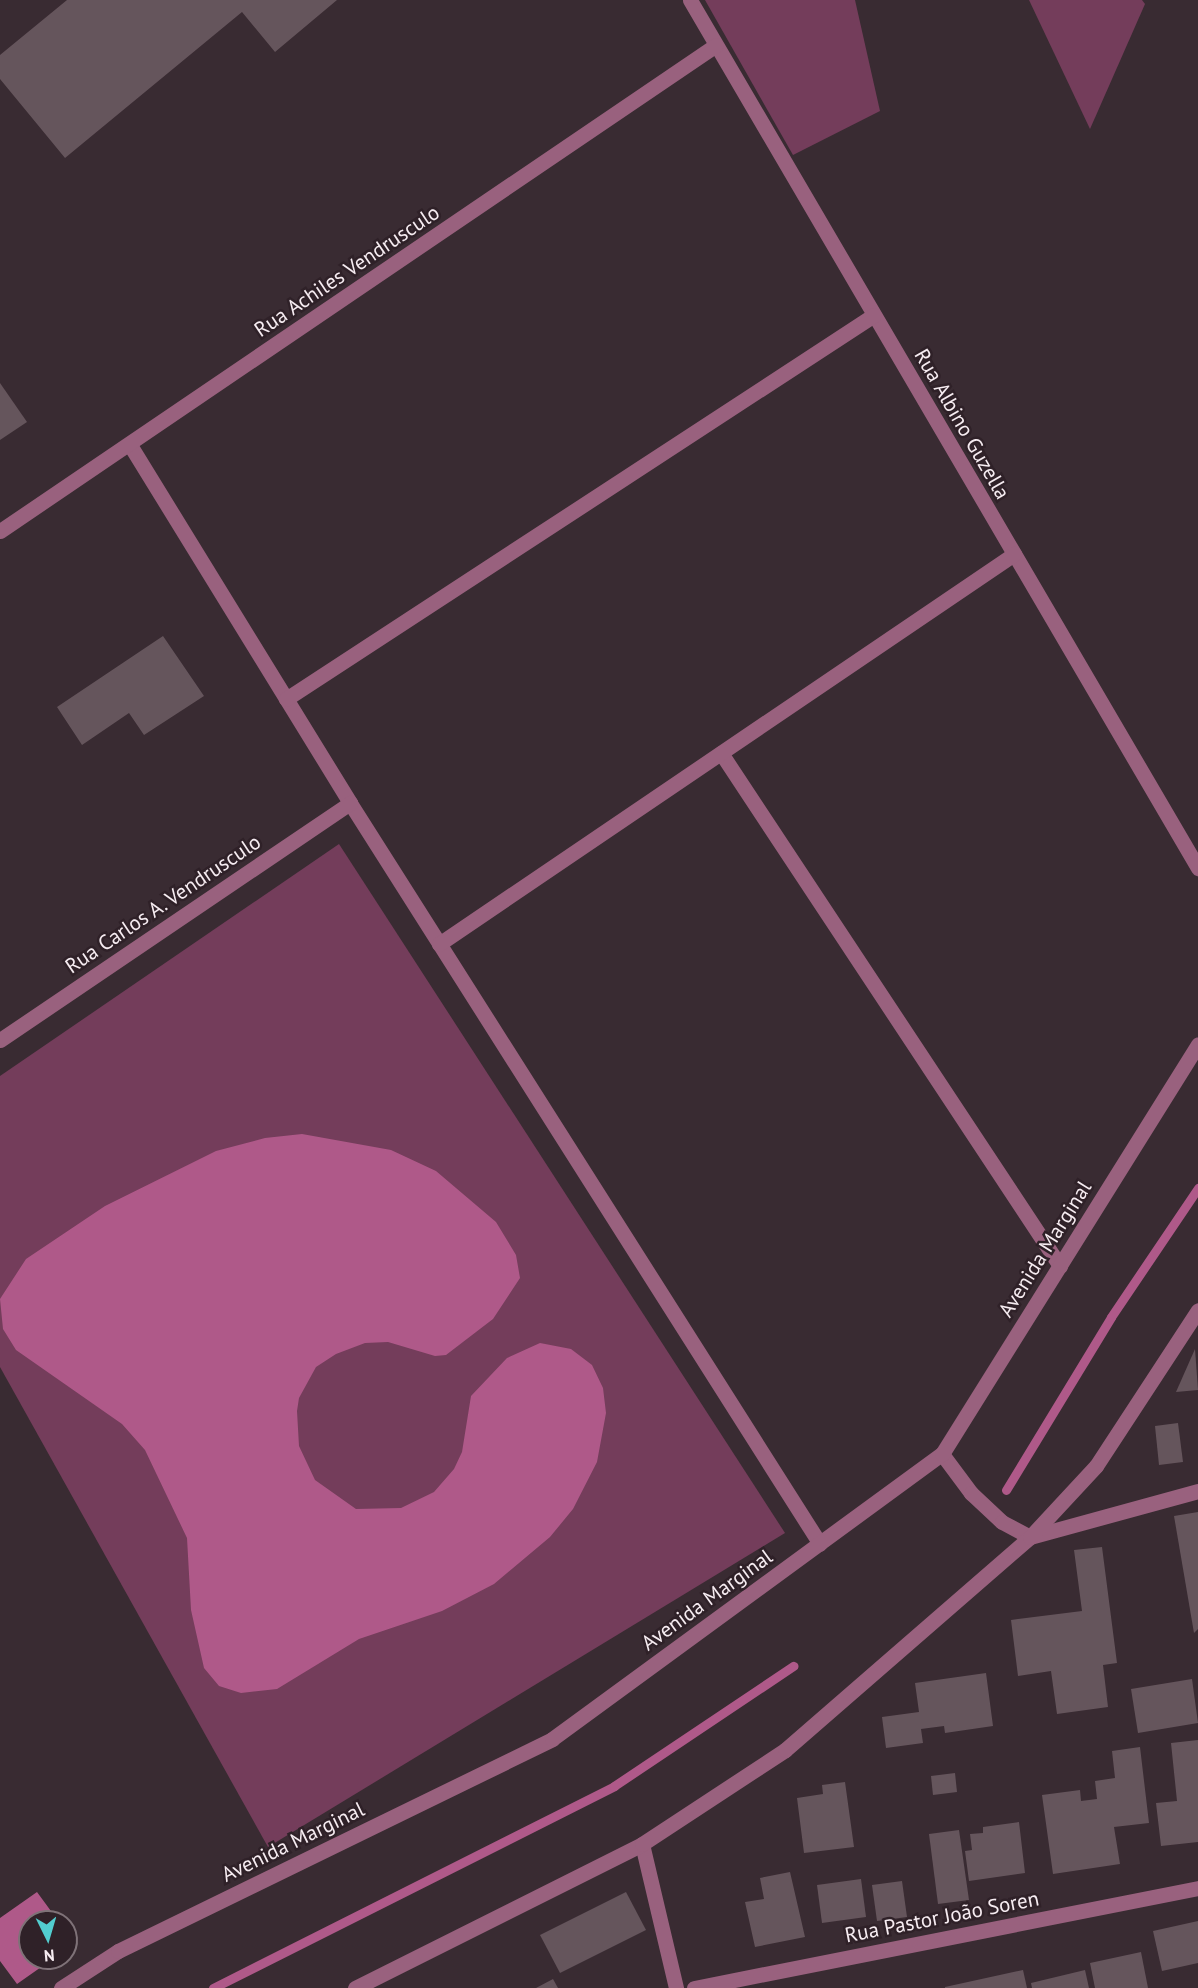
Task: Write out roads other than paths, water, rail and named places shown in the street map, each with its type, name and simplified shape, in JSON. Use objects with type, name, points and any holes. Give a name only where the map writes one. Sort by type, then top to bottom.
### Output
[{"type":"street","name":"Rua Albino Guzella","points":[[690,0],[1198,868]]},
{"type":"street","name":"Rua Achiles Vendrusculo","points":[[0,531],[130,445],[716,45]]},
{"type":"street","points":[[286,699],[874,315]]},
{"type":"street","points":[[130,445],[350,803],[820,1544]]},
{"type":"street","points":[[440,944],[1014,554]]},
{"type":"street","points":[[722,753],[1060,1266]]},
{"type":"street","name":"Rua Carlos A. Vendrusculo","points":[[0,1040],[350,803]]},
{"type":"street","name":"Avenida Marginal","points":[[61,1988],[118,1951],[552,1739],[942,1454],[1198,1044]]},
{"type":"street","points":[[355,1988],[642,1844],[785,1750],[1030,1537],[1096,1466],[1198,1311]]},
{"type":"street","points":[[942,1454],[971,1493],[1002,1522],[1030,1537],[1198,1491]]},
{"type":"street","points":[[642,1844],[676,1988]]},
{"type":"street","name":"Rua Pastor João Soren","points":[[694,1988],[1198,1888]]},
{"type":"waterway","points":[[1006,1490],[1111,1317],[1198,1188]]},
{"type":"waterway","points":[[213,1988],[614,1786],[793,1666]]}]
